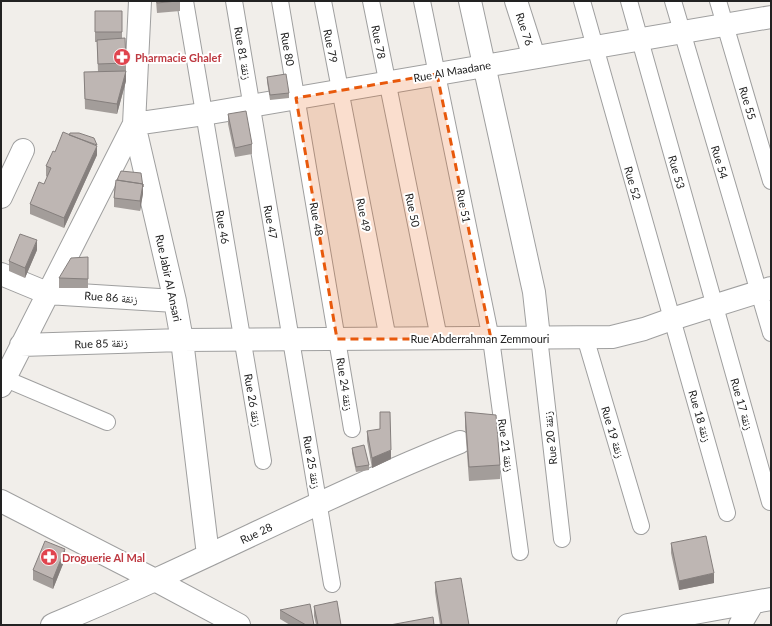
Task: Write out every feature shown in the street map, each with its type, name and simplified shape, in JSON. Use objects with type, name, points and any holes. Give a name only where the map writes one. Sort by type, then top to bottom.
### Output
[{"type":"street","name":"Rue Jabir Al Ansari","points":[[140,1],[134,124],[175,301],[182,340],[208,555]]},
{"type":"street","name":"Rue 46","points":[[185,1],[242,340]]},
{"type":"street","name":"Rue 81 زنقة","points":[[234,1],[251,105]]},
{"type":"street","name":"Rue 80","points":[[280,1],[296,98]]},
{"type":"street","name":"Rue 79","points":[[323,1],[340,90]]},
{"type":"street","name":"Rue 78","points":[[371,1],[387,82]]},
{"type":"street","name":"Rue 51","points":[[422,1],[491,339]]},
{"type":"street","points":[[470,1],[534,292],[539,337]]},
{"type":"street","name":"Rue 76","points":[[516,1],[534,57]]},
{"type":"street","name":"Rue 52","points":[[582,1],[672,319]]},
{"type":"street","name":"Rue 53","points":[[629,1],[715,306]]},
{"type":"street","name":"Rue 54","points":[[672,1],[765,290],[771,333]]},
{"type":"street","name":"Rue 55","points":[[718,1],[771,181]]},
{"type":"street","points":[[768,1],[771,10]]},
{"type":"street","name":"Rue Al Maadane","points":[[134,124],[204,114],[771,17]]},
{"type":"street","name":"Rue 50","points":[[387,82],[439,338]]},
{"type":"street","name":"Rue 49","points":[[340,90],[388,339]]},
{"type":"street","name":"Rue 48","points":[[296,98],[337,339]]},
{"type":"street","name":"Rue 47","points":[[251,105],[291,340]]},
{"type":"street","points":[[107,422],[2,380],[134,124]]},
{"type":"street","points":[[1,197],[22,150]]},
{"type":"street","name":"Rue 86 زنقة","points":[[1,274],[47,293],[175,301]]},
{"type":"street","name":"Rue Abderrahman Zemmouri","points":[[182,340],[612,337],[644,329],[765,290]]},
{"type":"street","name":"Rue 17 زنقة","points":[[715,306],[770,502]]},
{"type":"street","name":"Rue 18 زنقة","points":[[672,319],[727,513]]},
{"type":"street","name":"Rue 20 زنقة","points":[[539,337],[562,539]]},
{"type":"street","name":"Rue 19 زنقة","points":[[585,337],[641,526]]},
{"type":"street","name":"Rue 24 زنقة","points":[[337,339],[352,429]]},
{"type":"street","name":"Rue 21 زنقة","points":[[491,339],[520,552]]},
{"type":"street","name":"Rue 85 زنقة","points":[[21,345],[182,340]]},
{"type":"street","name":"Rue 26 زنقة","points":[[242,340],[263,461]]},
{"type":"street","name":"Rue 25 زنقة","points":[[291,340],[332,584]]},
{"type":"street","name":"Rue 28","points":[[52,625],[155,580],[409,462],[460,442]]},
{"type":"street","points":[[1,501],[239,625]]},
{"type":"street","points":[[628,625],[762,601]]},
{"type":"street","points":[[740,625],[762,601]]},
{"type":"highlighted area","points":[[437,74],[491,339],[337,339],[296,98]]},
{"type":"building","points":[[157,1],[177,1],[157,3]]},
{"type":"building","points":[[95,11],[122,11],[122,32],[95,32]]},
{"type":"building","points":[[125,38],[126,63],[98,64],[97,40]]},
{"type":"building","points":[[126,71],[117,104],[85,99],[84,72]]},
{"type":"building","points":[[286,74],[289,93],[270,95],[267,77]]},
{"type":"building","points":[[246,111],[252,144],[235,148],[228,114]]},
{"type":"building","points":[[63,132],[97,146],[64,218],[30,204],[39,182],[44,184],[51,168],[46,166],[53,151],[55,152]]},
{"type":"building","points":[[70,133],[79,133],[94,138],[97,145],[69,135]]},
{"type":"building","points":[[121,171],[141,173],[143,184],[117,180]]},
{"type":"building","points":[[116,180],[143,184],[140,201],[114,198]]},
{"type":"building","points":[[20,234],[37,240],[25,268],[9,261]]},
{"type":"building","points":[[88,257],[88,279],[59,278],[71,258]]},
{"type":"building","points":[[380,412],[390,412],[391,450],[372,458],[367,431],[380,429]]},
{"type":"building","points":[[465,412],[496,415],[500,465],[469,467]]},
{"type":"building","points":[[364,445],[369,465],[356,467],[352,448]]},
{"type":"building","points":[[706,536],[714,573],[679,581],[671,543]]},
{"type":"building","points":[[45,541],[65,549],[53,579],[33,570]]},
{"type":"building","points":[[461,578],[469,625],[442,625],[435,582]]},
{"type":"building","points":[[337,601],[341,625],[318,625],[314,606]]},
{"type":"building","points":[[310,604],[314,625],[306,625],[280,610]]},
{"type":"building","points":[[433,617],[434,625],[390,625]]},
{"type":"place","name":"Pharmacie Ghalef","points":[[122,57]]},
{"type":"place","name":"Droguerie Al Mal","points":[[49,557]]}]
